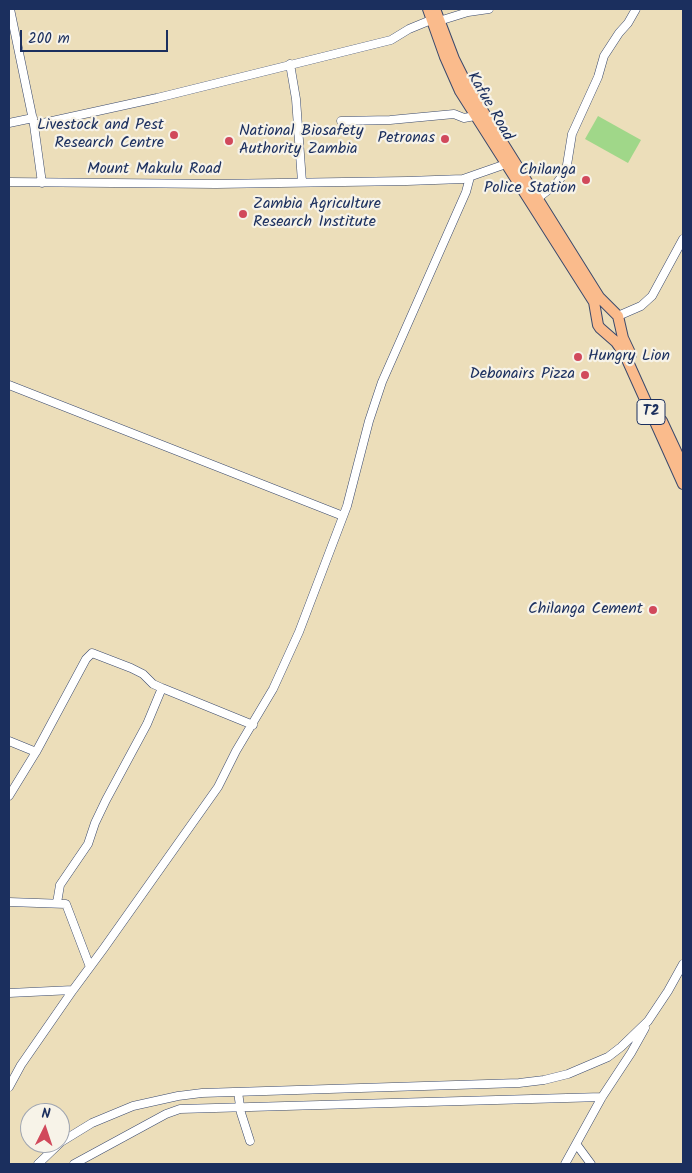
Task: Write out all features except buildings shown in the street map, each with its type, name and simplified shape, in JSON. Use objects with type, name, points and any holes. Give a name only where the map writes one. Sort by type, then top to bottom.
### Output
[{"type":"highway","name":"Kafue Road","points":[[428,9],[436,21],[469,89],[599,296],[617,317],[623,338],[683,466]]},
{"type":"highway","name":"Kafue Road","points":[[435,9],[445,57],[460,91],[594,302],[597,317]]},
{"type":"highway","points":[[604,310],[617,317],[617,327],[610,331],[603,330],[598,325],[597,317],[604,310]]},
{"type":"highway","name":"T2","points":[[603,330],[626,355],[683,484]]},
{"type":"street","points":[[10,9],[33,122],[42,183]]},
{"type":"street","points":[[9,123],[33,122],[157,98],[391,40],[409,29],[468,12],[489,9]]},
{"type":"street","points":[[538,198],[556,184],[566,171],[572,134],[598,77],[604,56],[636,9]]},
{"type":"street","points":[[290,64],[296,99],[302,182]]},
{"type":"street","points":[[341,121],[390,120],[454,114],[464,118],[475,116]]},
{"type":"street","name":"Mount Makulu Road","points":[[9,182],[216,184],[406,181],[470,178],[506,164]]},
{"type":"street","points":[[9,1087],[21,1065],[73,990],[218,787],[236,751],[273,689],[292,649],[343,516],[369,421],[382,382],[466,192],[470,178]]},
{"type":"street","points":[[617,317],[641,306],[652,296],[683,239]]},
{"type":"street","points":[[9,385],[343,516]]},
{"type":"street","points":[[9,796],[36,752],[86,658],[92,652],[132,668],[143,674],[153,684],[253,725]]},
{"type":"street","points":[[57,903],[60,885],[88,844],[95,823],[147,724],[162,688]]},
{"type":"street","points":[[9,741],[36,752]]},
{"type":"street","points":[[9,902],[66,904],[70,909],[90,967]]},
{"type":"street","points":[[565,1164],[602,1097],[631,1053],[683,964]]},
{"type":"street","points":[[9,992],[73,990]]},
{"type":"street","points":[[38,1164],[61,1142],[78,1131],[108,1115],[133,1106],[178,1096],[238,1092],[519,1083],[544,1080],[568,1074],[608,1057],[648,1022]]},
{"type":"street","points":[[621,1047],[628,1046],[631,1053]]},
{"type":"street","points":[[238,1092],[240,1108],[250,1142]]},
{"type":"street","points":[[74,1164],[176,1110],[602,1097]]},
{"type":"street","points":[[577,1144],[591,1164]]},
{"type":"green space","points":[[598,116],[641,140],[628,163],[585,139]]},
{"type":"place","name":"Livestock and Pest Research Centre","points":[[174,135]]},
{"type":"place","name":"Petronas","points":[[445,139]]},
{"type":"place","name":"National Biosafety Authority Zambia","points":[[229,141]]},
{"type":"place","name":"Chilanga Police Station","points":[[586,180]]},
{"type":"place","name":"Zambia Agriculture Research Institute","points":[[243,214]]},
{"type":"place","name":"Hungry Lion","points":[[578,357]]},
{"type":"place","name":"Debonairs Pizza","points":[[585,375]]},
{"type":"place","name":"Chilanga Cement","points":[[653,610]]}]
